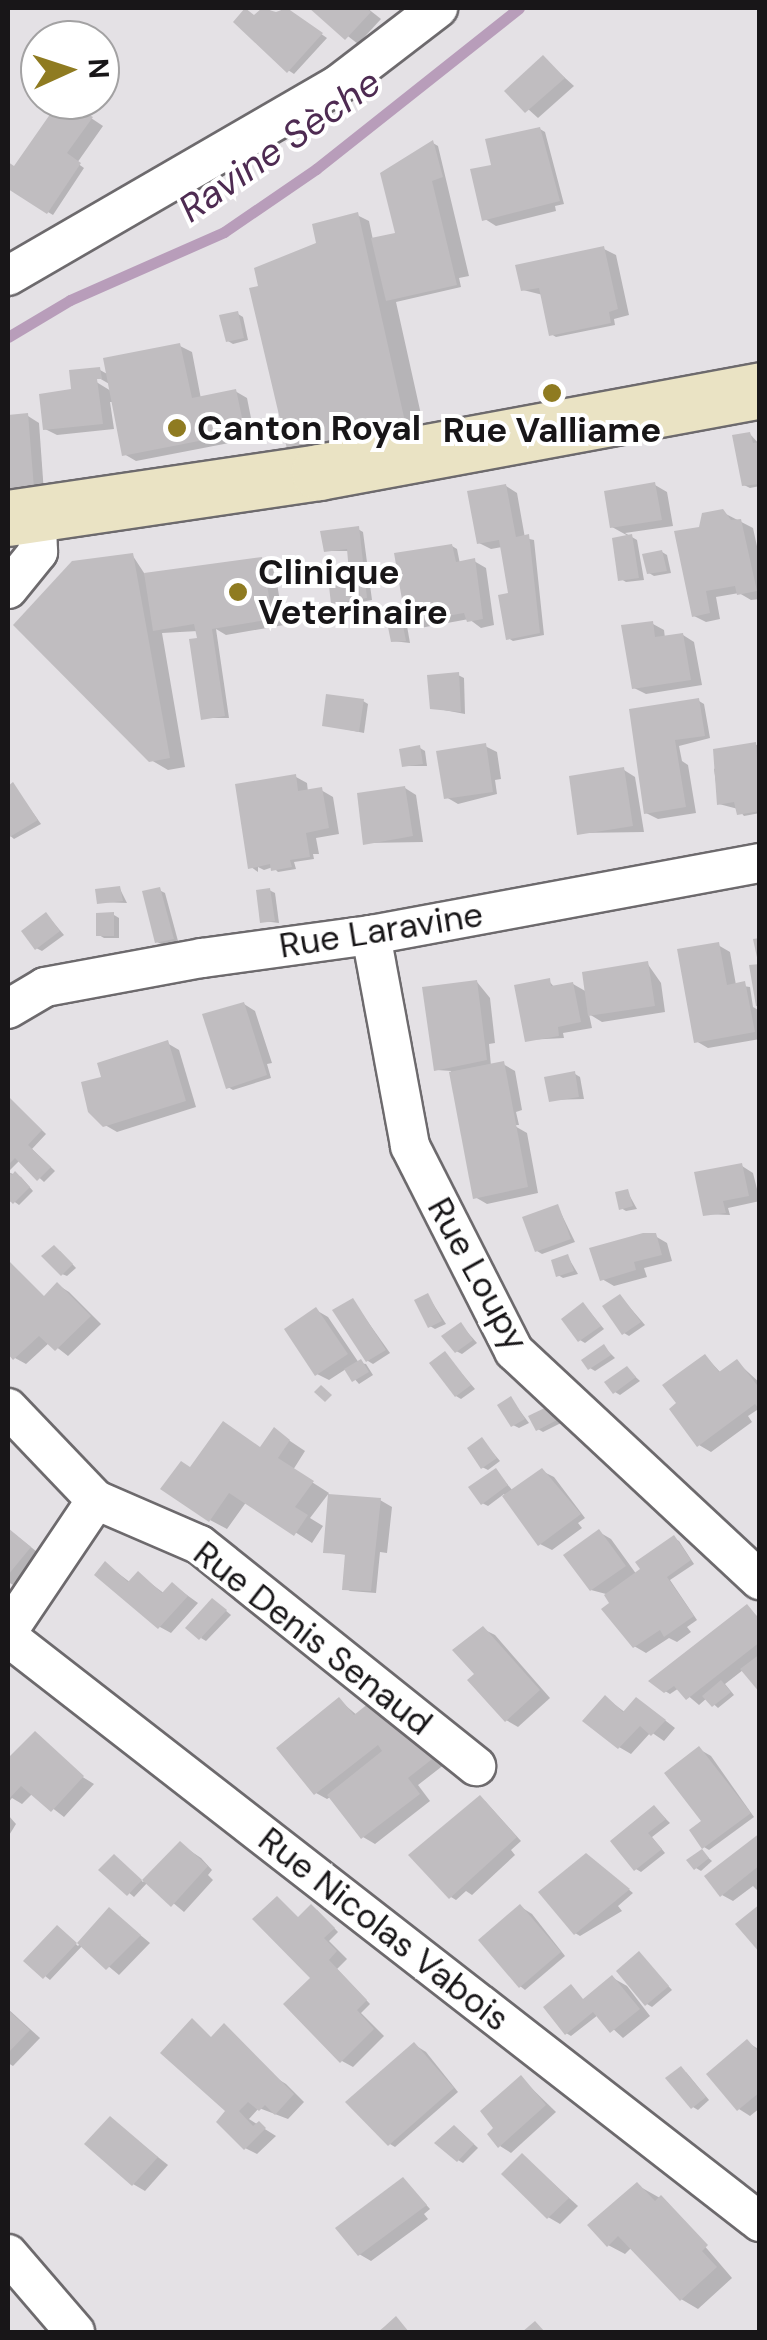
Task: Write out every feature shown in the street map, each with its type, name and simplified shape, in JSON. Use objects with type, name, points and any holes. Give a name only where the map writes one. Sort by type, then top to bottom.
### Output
[{"type":"street","points":[[8,276],[339,84],[438,8]]},
{"type":"street","points":[[8,588],[38,552],[22,517],[319,472],[760,390]]},
{"type":"street","name":"Rue Laravine","points":[[8,1008],[46,987],[202,958],[370,935],[760,864]]},
{"type":"street","name":"Rue Loupy","points":[[370,935],[410,1146],[514,1351],[760,1580]]},
{"type":"street","name":"Rue Denis Senaud","points":[[8,1408],[96,1500],[200,1545],[476,1766]]},
{"type":"street","points":[[8,1634],[96,1500]]},
{"type":"street","name":"Rue Nicolas Vabois","points":[[8,1634],[760,2222]]},
{"type":"street","points":[[8,2254],[75,2332]]},
{"type":"building","points":[[245,8],[254,15],[262,8],[276,12],[287,8],[323,33],[287,73],[233,22]]},
{"type":"building","points":[[309,8],[366,8],[371,12],[345,40]]},
{"type":"building","points":[[543,55],[565,78],[525,113],[504,91]]},
{"type":"building","points":[[46,120],[91,120],[67,153],[81,163],[47,214],[8,189],[8,162],[14,166]]},
{"type":"building","points":[[540,127],[560,201],[482,221],[470,169],[491,165],[485,139]]},
{"type":"building","points":[[433,140],[443,177],[432,181],[457,285],[386,301],[371,238],[395,233],[380,173]]},
{"type":"building","points":[[358,212],[406,426],[287,449],[249,288],[258,286],[254,268],[316,243],[312,224]]},
{"type":"building","points":[[604,246],[618,309],[609,312],[611,323],[549,336],[539,288],[521,291],[515,265]]},
{"type":"building","points":[[238,311],[244,338],[226,342],[219,315]]},
{"type":"building","points":[[180,343],[192,398],[236,389],[245,432],[122,456],[103,358]]},
{"type":"building","points":[[100,367],[102,379],[97,379],[103,424],[43,430],[39,394],[71,389],[69,370]]},
{"type":"building","points":[[28,413],[34,488],[8,490],[8,415]]},
{"type":"building","points":[[750,432],[753,443],[760,442],[760,484],[742,486],[732,435]]},
{"type":"building","points":[[655,482],[662,520],[610,528],[604,491]]},
{"type":"building","points":[[506,484],[516,537],[529,534],[540,633],[506,640],[498,595],[508,593],[499,540],[477,544],[467,491]]},
{"type":"building","points":[[723,509],[731,520],[741,519],[757,591],[737,595],[735,586],[706,591],[710,613],[692,617],[674,531],[699,527],[702,513]]},
{"type":"building","points":[[359,526],[367,598],[331,604],[329,586],[350,584],[347,549],[324,552],[320,531]]},
{"type":"building","points":[[632,534],[639,578],[618,581],[612,538]]},
{"type":"building","points":[[452,544],[456,562],[475,558],[483,619],[467,622],[464,613],[406,623],[394,553]]},
{"type":"building","points":[[662,550],[667,571],[647,574],[642,554]]},
{"type":"building","points":[[133,553],[170,758],[149,762],[13,625],[72,561]]},
{"type":"building","points":[[262,557],[273,619],[212,629],[225,716],[201,720],[189,639],[197,638],[194,624],[153,631],[144,573]]},
{"type":"building","points":[[402,620],[406,641],[391,642],[387,622]]},
{"type":"building","points":[[653,621],[655,637],[683,633],[691,680],[632,689],[621,625]]},
{"type":"building","points":[[459,672],[461,712],[430,709],[427,675]]},
{"type":"building","points":[[326,694],[364,699],[359,732],[322,726]]},
{"type":"building","points":[[699,698],[705,736],[675,740],[686,807],[644,814],[629,709]]},
{"type":"building","points":[[756,742],[760,811],[737,815],[734,802],[717,805],[713,749]]},
{"type":"building","points":[[486,743],[493,792],[444,799],[436,751]]},
{"type":"building","points":[[420,745],[423,764],[402,767],[399,749]]},
{"type":"building","points":[[624,767],[633,826],[577,835],[569,776]]},
{"type":"building","points":[[296,774],[298,791],[322,787],[329,828],[306,833],[310,857],[290,860],[292,867],[271,871],[270,864],[248,869],[235,784]]},
{"type":"building","points":[[13,782],[38,820],[8,838],[8,786]]},
{"type":"building","points":[[405,786],[413,836],[363,845],[357,793]]},
{"type":"building","points":[[120,886],[123,901],[97,904],[95,889]]},
{"type":"building","points":[[160,887],[174,939],[155,943],[142,891]]},
{"type":"building","points":[[270,888],[275,921],[260,923],[256,890]]},
{"type":"building","points":[[46,912],[60,931],[35,950],[21,931]]},
{"type":"building","points":[[114,912],[114,936],[96,936],[96,913]]},
{"type":"building","points":[[760,938],[760,962],[758,962],[753,939]]},
{"type":"building","points":[[719,942],[727,985],[745,981],[755,1032],[694,1043],[677,949]]},
{"type":"building","points":[[648,961],[655,1006],[588,1016],[582,972]]},
{"type":"building","points":[[760,964],[760,1006],[756,1006],[749,965]]},
{"type":"building","points":[[550,978],[551,986],[573,982],[581,1022],[558,1027],[559,1036],[525,1042],[514,985]]},
{"type":"building","points":[[477,980],[487,1060],[434,1071],[422,987]]},
{"type":"building","points":[[244,1002],[267,1075],[226,1089],[202,1014]]},
{"type":"building","points":[[168,1040],[186,1101],[103,1127],[88,1112],[81,1082],[101,1077],[97,1063]]},
{"type":"building","points":[[504,1061],[528,1187],[473,1199],[449,1072]]},
{"type":"building","points":[[575,1071],[579,1097],[549,1102],[544,1077]]},
{"type":"building","points":[[8,1096],[42,1130],[28,1145],[51,1167],[37,1181],[15,1158],[8,1165]]},
{"type":"building","points":[[742,1163],[749,1196],[723,1201],[726,1213],[703,1216],[694,1172]]},
{"type":"building","points":[[8,1171],[12,1175],[15,1171],[30,1187],[13,1204],[8,1199]]},
{"type":"building","points":[[628,1189],[633,1206],[619,1210],[615,1192]]},
{"type":"building","points":[[558,1204],[571,1239],[535,1252],[522,1217]]},
{"type":"building","points":[[656,1233],[662,1255],[634,1262],[636,1270],[600,1281],[589,1248]]},
{"type":"building","points":[[54,1245],[73,1264],[61,1276],[41,1256]]},
{"type":"building","points":[[568,1254],[574,1271],[556,1277],[551,1260]]},
{"type":"building","points":[[8,1260],[44,1296],[57,1282],[91,1316],[55,1351],[39,1336],[13,1360],[8,1354]]},
{"type":"building","points":[[428,1293],[442,1321],[428,1328],[414,1300]]},
{"type":"building","points":[[620,1294],[641,1322],[622,1335],[602,1306]]},
{"type":"building","points":[[353,1298],[386,1350],[366,1362],[332,1310]]},
{"type":"building","points":[[583,1302],[601,1326],[578,1342],[561,1319]]},
{"type":"building","points":[[316,1307],[348,1354],[315,1376],[284,1329]]},
{"type":"building","points":[[461,1322],[473,1340],[455,1353],[441,1336]]},
{"type":"building","points":[[604,1344],[611,1355],[588,1370],[581,1360]]},
{"type":"building","points":[[445,1351],[471,1385],[455,1397],[429,1363]]},
{"type":"building","points":[[705,1354],[719,1372],[737,1359],[760,1389],[760,1410],[755,1404],[697,1447],[669,1409],[676,1403],[662,1385]]},
{"type":"building","points":[[361,1359],[369,1372],[352,1382],[344,1369]]},
{"type":"building","points":[[627,1366],[636,1377],[613,1394],[604,1382]]},
{"type":"building","points":[[321,1385],[332,1395],[325,1402],[314,1392]]},
{"type":"building","points":[[511,1396],[525,1419],[511,1427],[497,1405]]},
{"type":"building","points":[[551,1405],[559,1419],[536,1431],[528,1416]]},
{"type":"building","points":[[223,1421],[260,1447],[274,1427],[290,1440],[278,1458],[314,1481],[295,1507],[308,1515],[294,1536],[229,1493],[209,1522],[160,1489],[181,1461],[190,1467]]},
{"type":"building","points":[[482,1437],[497,1458],[481,1469],[467,1448]]},
{"type":"building","points":[[496,1468],[508,1485],[481,1505],[468,1487]]},
{"type":"building","points":[[542,1468],[581,1514],[538,1546],[502,1496]]},
{"type":"building","points":[[328,1494],[381,1498],[371,1591],[342,1590],[345,1554],[323,1553]]},
{"type":"building","points":[[8,1528],[31,1547],[8,1575]]},
{"type":"building","points":[[599,1529],[626,1566],[590,1591],[563,1555]]},
{"type":"building","points":[[674,1535],[691,1560],[667,1577],[694,1616],[664,1637],[660,1630],[633,1648],[601,1609],[609,1603],[604,1595],[640,1569],[635,1562]]},
{"type":"building","points":[[105,1561],[128,1582],[138,1571],[162,1593],[172,1582],[188,1596],[158,1629],[94,1575]]},
{"type":"building","points":[[212,1598],[227,1610],[199,1640],[185,1628]]},
{"type":"building","points":[[747,1604],[760,1620],[760,1642],[686,1700],[674,1686],[664,1693],[648,1681]]},
{"type":"building","points":[[483,1626],[540,1690],[505,1722],[467,1680],[474,1674],[452,1650]]},
{"type":"building","points":[[760,1654],[760,1693],[740,1669]]},
{"type":"building","points":[[721,1680],[731,1692],[712,1707],[702,1696]]},
{"type":"building","points":[[379,1695],[445,1749],[408,1778],[420,1794],[361,1839],[327,1795],[382,1751],[378,1745],[314,1795],[276,1748],[339,1697],[354,1715]]},
{"type":"building","points":[[605,1695],[623,1712],[636,1697],[666,1720],[651,1736],[640,1726],[618,1749],[582,1721]]},
{"type":"building","points":[[35,1731],[84,1776],[51,1812],[21,1786],[8,1800],[8,1758]]},
{"type":"building","points":[[699,1746],[751,1813],[702,1849],[689,1830],[701,1821],[664,1773]]},
{"type":"building","points":[[480,1795],[517,1837],[449,1899],[408,1855]]},
{"type":"building","points":[[654,1805],[666,1819],[648,1833],[662,1849],[634,1871],[610,1841]]},
{"type":"building","points":[[760,1833],[760,1865],[720,1897],[704,1876]]},
{"type":"building","points":[[180,1841],[208,1866],[171,1907],[142,1880]]},
{"type":"building","points":[[702,1849],[709,1858],[694,1870],[686,1860]]},
{"type":"building","points":[[586,1853],[630,1889],[574,1935],[538,1892]]},
{"type":"building","points":[[114,1854],[142,1880],[127,1896],[98,1870]]},
{"type":"building","points":[[277,1896],[298,1917],[311,1904],[335,1928],[324,1938],[337,1951],[329,1960],[367,2000],[357,2010],[374,2029],[340,2063],[283,2004],[310,1978],[252,1919]]},
{"type":"building","points":[[520,1904],[561,1952],[519,1988],[478,1940]]},
{"type":"building","points":[[760,1904],[760,1953],[735,1924]]},
{"type":"building","points":[[109,1907],[141,1935],[106,1970],[77,1943]]},
{"type":"building","points":[[57,1925],[77,1943],[43,1979],[23,1961]]},
{"type":"building","points":[[639,1951],[669,1986],[645,2006],[616,1971]]},
{"type":"building","points":[[612,1975],[640,2009],[610,2033],[593,2012],[565,2035],[543,2007],[571,1984],[583,1999]]},
{"type":"building","points":[[8,2010],[30,2030],[8,2053]]},
{"type":"building","points":[[192,2018],[211,2037],[224,2023],[294,2094],[275,2115],[265,2105],[259,2111],[248,2102],[239,2111],[253,2126],[259,2121],[266,2128],[244,2150],[216,2122],[225,2111],[160,2053]]},
{"type":"building","points":[[747,2039],[760,2054],[760,2092],[737,2111],[706,2074]]},
{"type":"building","points":[[414,2042],[454,2088],[388,2146],[345,2102]]},
{"type":"building","points":[[681,2066],[706,2097],[691,2109],[665,2078]]},
{"type":"building","points":[[521,2075],[546,2105],[498,2148],[487,2134],[493,2128],[480,2111]]},
{"type":"building","points":[[110,2116],[158,2157],[132,2186],[84,2144]]},
{"type":"building","points":[[454,2125],[474,2144],[457,2162],[434,2143]]},
{"type":"building","points":[[522,2153],[569,2198],[547,2219],[501,2174]]},
{"type":"building","points":[[403,2177],[427,2205],[358,2256],[335,2228]]},
{"type":"building","points":[[637,2182],[655,2201],[661,2195],[708,2245],[702,2251],[717,2267],[680,2301],[618,2236],[607,2247],[587,2225]]},
{"type":"building","points":[[396,2316],[409,2332],[378,2332],[385,2326]]},
{"type":"building","points":[[535,2321],[545,2332],[522,2332]]},
{"type":"waterway","name":"Ravine Sèche","points":[[8,337],[70,300],[224,232],[316,169],[519,8]]},
{"type":"place","name":"Rue Valliame","points":[[552,393]]},
{"type":"place","name":"Canton Royal","points":[[177,428]]},
{"type":"place","name":"Clinique Veterinaire","points":[[238,592]]}]
